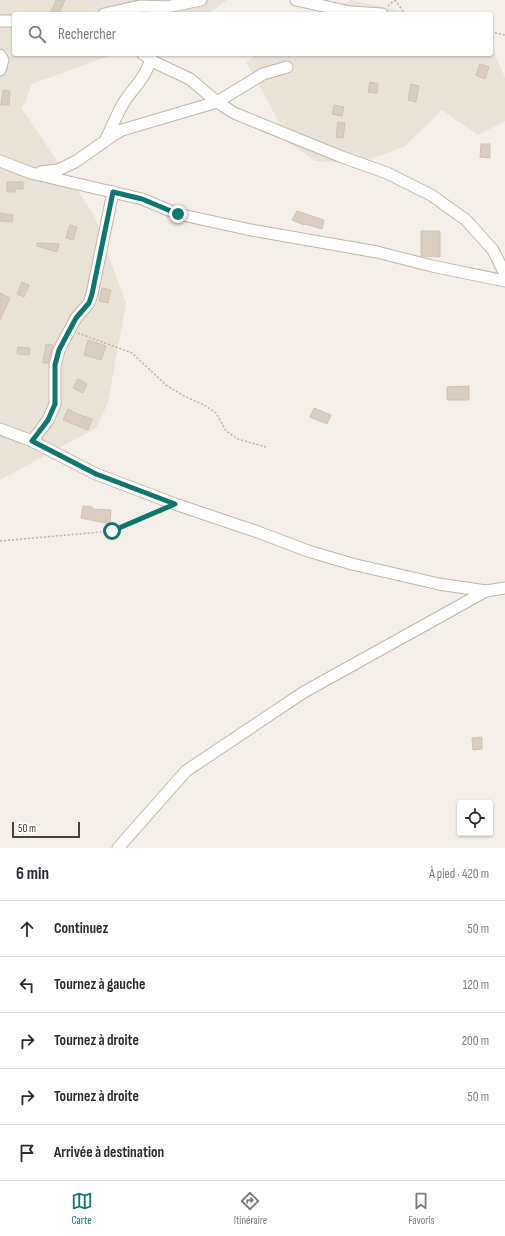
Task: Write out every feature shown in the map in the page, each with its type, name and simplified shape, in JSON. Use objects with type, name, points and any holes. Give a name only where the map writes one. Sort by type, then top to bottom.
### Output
[{"type":"street","points":[[122,12],[166,7],[200,0]]},
{"type":"street","points":[[296,0],[350,12]]},
{"type":"street","points":[[0,21],[12,20]]},
{"type":"street","points":[[0,55],[2,60],[0,70]]},
{"type":"street","points":[[105,141],[124,102],[141,81],[148,56],[190,79],[217,102],[234,113],[387,173],[431,195],[466,220],[493,250],[505,274]]},
{"type":"street","points":[[31,173],[58,170],[75,162],[122,130],[217,102],[264,74],[287,67]]},
{"type":"street","points":[[0,161],[31,173],[142,199],[178,214],[251,230],[377,252],[432,266],[505,281]]},
{"type":"street","points":[[32,441],[48,420],[55,404],[55,365],[59,350],[76,318],[89,303],[92,294],[113,192]]},
{"type":"street","points":[[0,429],[32,441],[96,474],[175,504],[258,532],[308,551],[352,564],[439,584],[486,591],[505,588]]},
{"type":"street","points":[[118,848],[186,771],[304,692],[486,591]]},
{"type":"path","points":[[395,0],[404,12]]},
{"type":"path","points":[[493,32],[505,35]]},
{"type":"path","points":[[69,330],[132,353],[166,385],[216,413],[226,431],[238,440],[266,447]]},
{"type":"path","points":[[0,540],[112,531],[175,504]]},
{"type":"shaded area","points":[[0,0],[227,0],[211,12],[12,12],[12,56],[109,56],[32,84],[22,109],[94,215],[126,303],[108,403],[96,428],[0,480]]},
{"type":"shaded area","points":[[351,0],[406,12],[326,12]]},
{"type":"shaded area","points":[[493,50],[505,78],[505,121],[478,135],[442,110],[404,147],[358,163],[315,161],[288,142],[269,103],[246,62],[255,56],[493,56]]},
{"type":"building","points":[[56,0],[65,0],[60,12],[51,12]]},
{"type":"building","points":[[480,64],[489,67],[485,79],[476,75]]},
{"type":"building","points":[[370,82],[378,84],[377,93],[368,92]]},
{"type":"building","points":[[411,84],[419,86],[416,102],[408,100]]},
{"type":"building","points":[[3,90],[10,91],[9,105],[1,105]]},
{"type":"building","points":[[334,105],[344,107],[342,116],[332,114]]},
{"type":"building","points":[[338,122],[345,123],[343,138],[336,137]]},
{"type":"building","points":[[481,144],[490,144],[490,158],[480,157]]},
{"type":"building","points":[[7,182],[23,182],[23,189],[15,189],[15,192],[7,192]]},
{"type":"building","points":[[297,211],[324,220],[322,229],[304,225],[292,220]]},
{"type":"building","points":[[0,213],[13,215],[12,222],[0,221]]},
{"type":"building","points":[[70,225],[77,227],[73,240],[66,238]]},
{"type":"building","points":[[421,231],[440,231],[440,257],[421,256]]},
{"type":"building","points":[[37,243],[59,244],[57,252],[37,246]]},
{"type":"building","points":[[22,282],[29,285],[24,297],[17,294]]},
{"type":"building","points":[[102,288],[111,290],[108,303],[99,301]]},
{"type":"building","points":[[0,293],[10,298],[0,320]]},
{"type":"building","points":[[88,340],[106,346],[101,360],[84,355]]},
{"type":"building","points":[[46,344],[53,345],[48,363],[43,363]]},
{"type":"building","points":[[18,347],[30,348],[29,355],[17,354]]},
{"type":"building","points":[[78,379],[87,384],[83,393],[73,388]]},
{"type":"building","points":[[469,386],[469,400],[447,400],[447,387]]},
{"type":"building","points":[[314,408],[331,415],[327,424],[310,417]]},
{"type":"building","points":[[68,409],[92,419],[88,430],[63,420]]},
{"type":"building","points":[[83,506],[92,507],[92,509],[111,510],[110,524],[81,518]]},
{"type":"building","points":[[482,737],[482,749],[473,750],[472,738]]},
{"type":"route","points":[[112,531],[175,504],[96,474],[32,441],[48,420],[55,404],[55,365],[59,350],[76,318],[89,303],[92,294],[113,192],[142,199],[178,214]]}]
